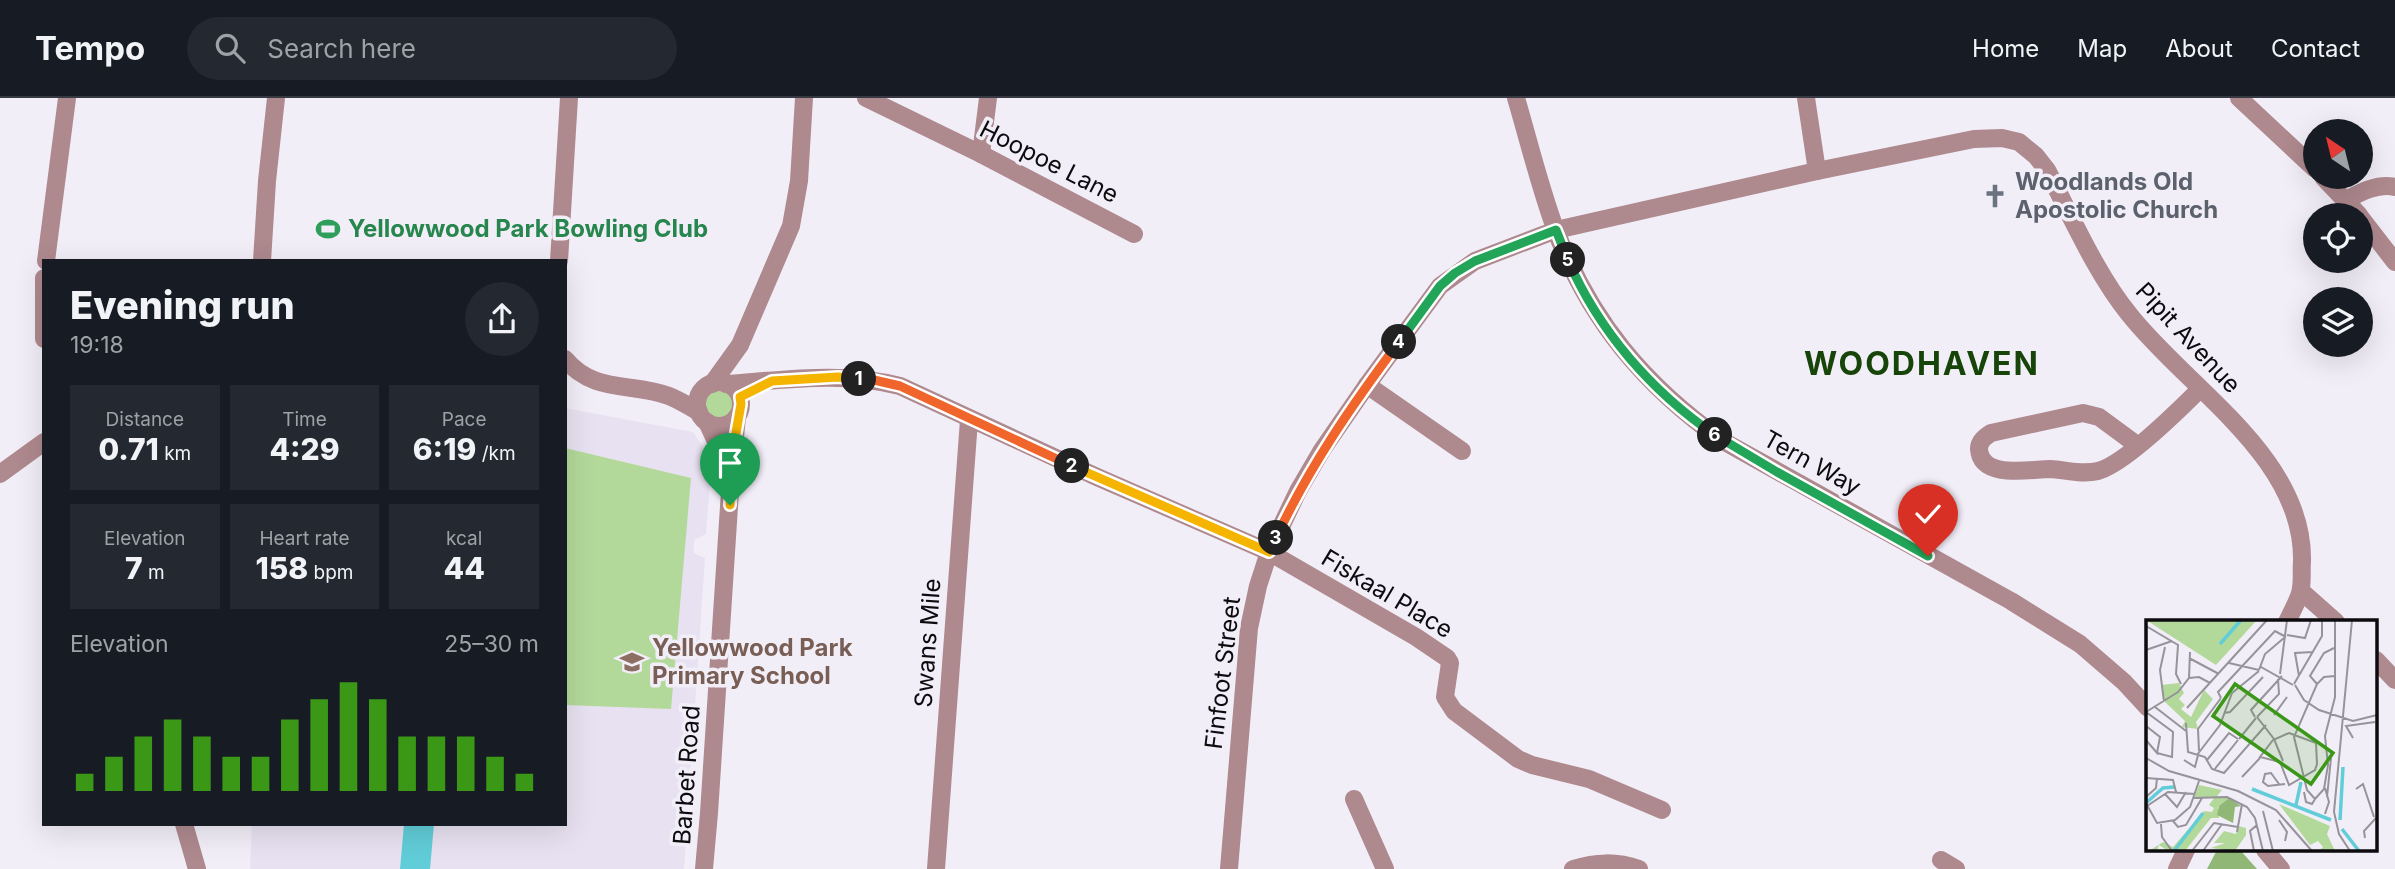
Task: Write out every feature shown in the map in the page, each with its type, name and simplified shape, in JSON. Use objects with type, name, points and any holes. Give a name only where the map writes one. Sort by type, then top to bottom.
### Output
[{"type":"street","points":[[46,259],[67,98]]},
{"type":"street","points":[[262,259],[276,98]]},
{"type":"street","points":[[559,259],[569,98]]},
{"type":"street","points":[[727,388],[740,345],[783,247],[796,205],[804,98]]},
{"type":"street","name":"Hoopoe Lane","points":[[866,98],[981,154],[1134,234]]},
{"type":"street","points":[[981,154],[988,98]]},
{"type":"street","name":"Tern Way","points":[[1516,98],[1556,230],[1578,283],[1618,345],[1645,377],[1699,424],[1777,472],[2011,601],[2080,644],[2124,682],[2146,706]]},
{"type":"street","points":[[1806,98],[1817,171]]},
{"type":"street","points":[[2239,98],[2303,158]]},
{"type":"street","name":"Pipit Avenue","points":[[1556,230],[1817,171],[1974,139],[2002,138],[2020,142],[2047,170],[2112,291],[2127,313],[2262,454],[2278,477],[2299,529],[2302,552],[2301,591],[2288,620]]},
{"type":"street","points":[[2346,200],[2377,187],[2395,187]]},
{"type":"street","points":[[2335,189],[2349,203]]},
{"type":"street","name":"Finfoot Street","points":[[1229,869],[1249,628],[1269,552],[1298,491],[1322,450],[1367,385],[1440,286],[1475,261],[1556,230]]},
{"type":"street","points":[[2373,233],[2395,261]]},
{"type":"street","points":[[727,388],[740,345]]},
{"type":"street","points":[[567,361],[575,371],[588,379],[668,395],[772,381],[838,377],[874,380],[900,386],[969,420],[1269,552]]},
{"type":"street","points":[[1367,385],[1462,451]]},
{"type":"street","points":[[703,417],[698,398],[727,388]]},
{"type":"street","points":[[668,395],[719,426],[726,425],[737,417],[741,404],[727,388]]},
{"type":"street","points":[[2137,445],[2099,417],[2083,413],[1991,433],[1983,438],[1979,445],[1986,464],[2003,470],[2051,469],[2085,473],[2109,467],[2128,454],[2199,390]]},
{"type":"street","name":"Barbet Road","points":[[703,417],[725,458],[731,476]]},
{"type":"street","name":"Barbet Road","points":[[704,869],[737,417]]},
{"type":"street","name":"Swans Mile","points":[[936,869],[969,420]]},
{"type":"street","points":[[0,474],[42,443]]},
{"type":"street","name":"Fiskaal Place","points":[[1269,552],[1447,658],[1451,667],[1445,688],[1448,704],[1518,759],[1589,779],[1662,810]]},
{"type":"street","points":[[2301,591],[2334,620]]},
{"type":"street","points":[[2378,662],[2395,680]]},
{"type":"street","points":[[1354,799],[1385,869]]},
{"type":"street","points":[[185,826],[197,869]]},
{"type":"street","points":[[2177,869],[2185,852]]},
{"type":"street","points":[[2267,852],[2281,869]]},
{"type":"street","points":[[1573,869],[1608,862],[1639,869]]},
{"type":"shaded area","name":"Yellowwood Park Primary School","points":[[567,408],[693,432],[712,460],[706,534],[694,540],[694,553],[705,558],[691,766],[682,778],[680,829],[687,830],[684,869],[250,869],[252,826],[567,826]]},
{"type":"green space","points":[[720,390],[731,394],[735,405],[731,416],[720,420],[709,416],[705,405],[709,394]]},
{"type":"green space","points":[[567,448],[691,478],[671,709],[567,705]]},
{"type":"green space","points":[[2216,852],[2242,852],[2257,869],[2207,869]]},
{"type":"water","points":[[404,826],[434,826],[430,869],[400,869]]},
{"type":"place","name":"Woodlands Old Apostolic Church","points":[[1995,196]]},
{"type":"place","name":"Yellowwood Park Bowling Club","points":[[328,229]]},
{"type":"place","name":"Yellowwood Park Primary School","points":[[632,662]]},
{"type":"district","name":"WOODHAVEN","points":[[1922,364]]},
{"type":"route","points":[[730,505],[740,397],[772,381],[838,377],[874,380],[900,386],[969,420],[1269,552],[1298,491],[1322,450],[1440,286],[1475,261],[1556,230],[1578,283],[1597,314],[1645,377],[1671,401],[1723,441],[1928,556]]}]
